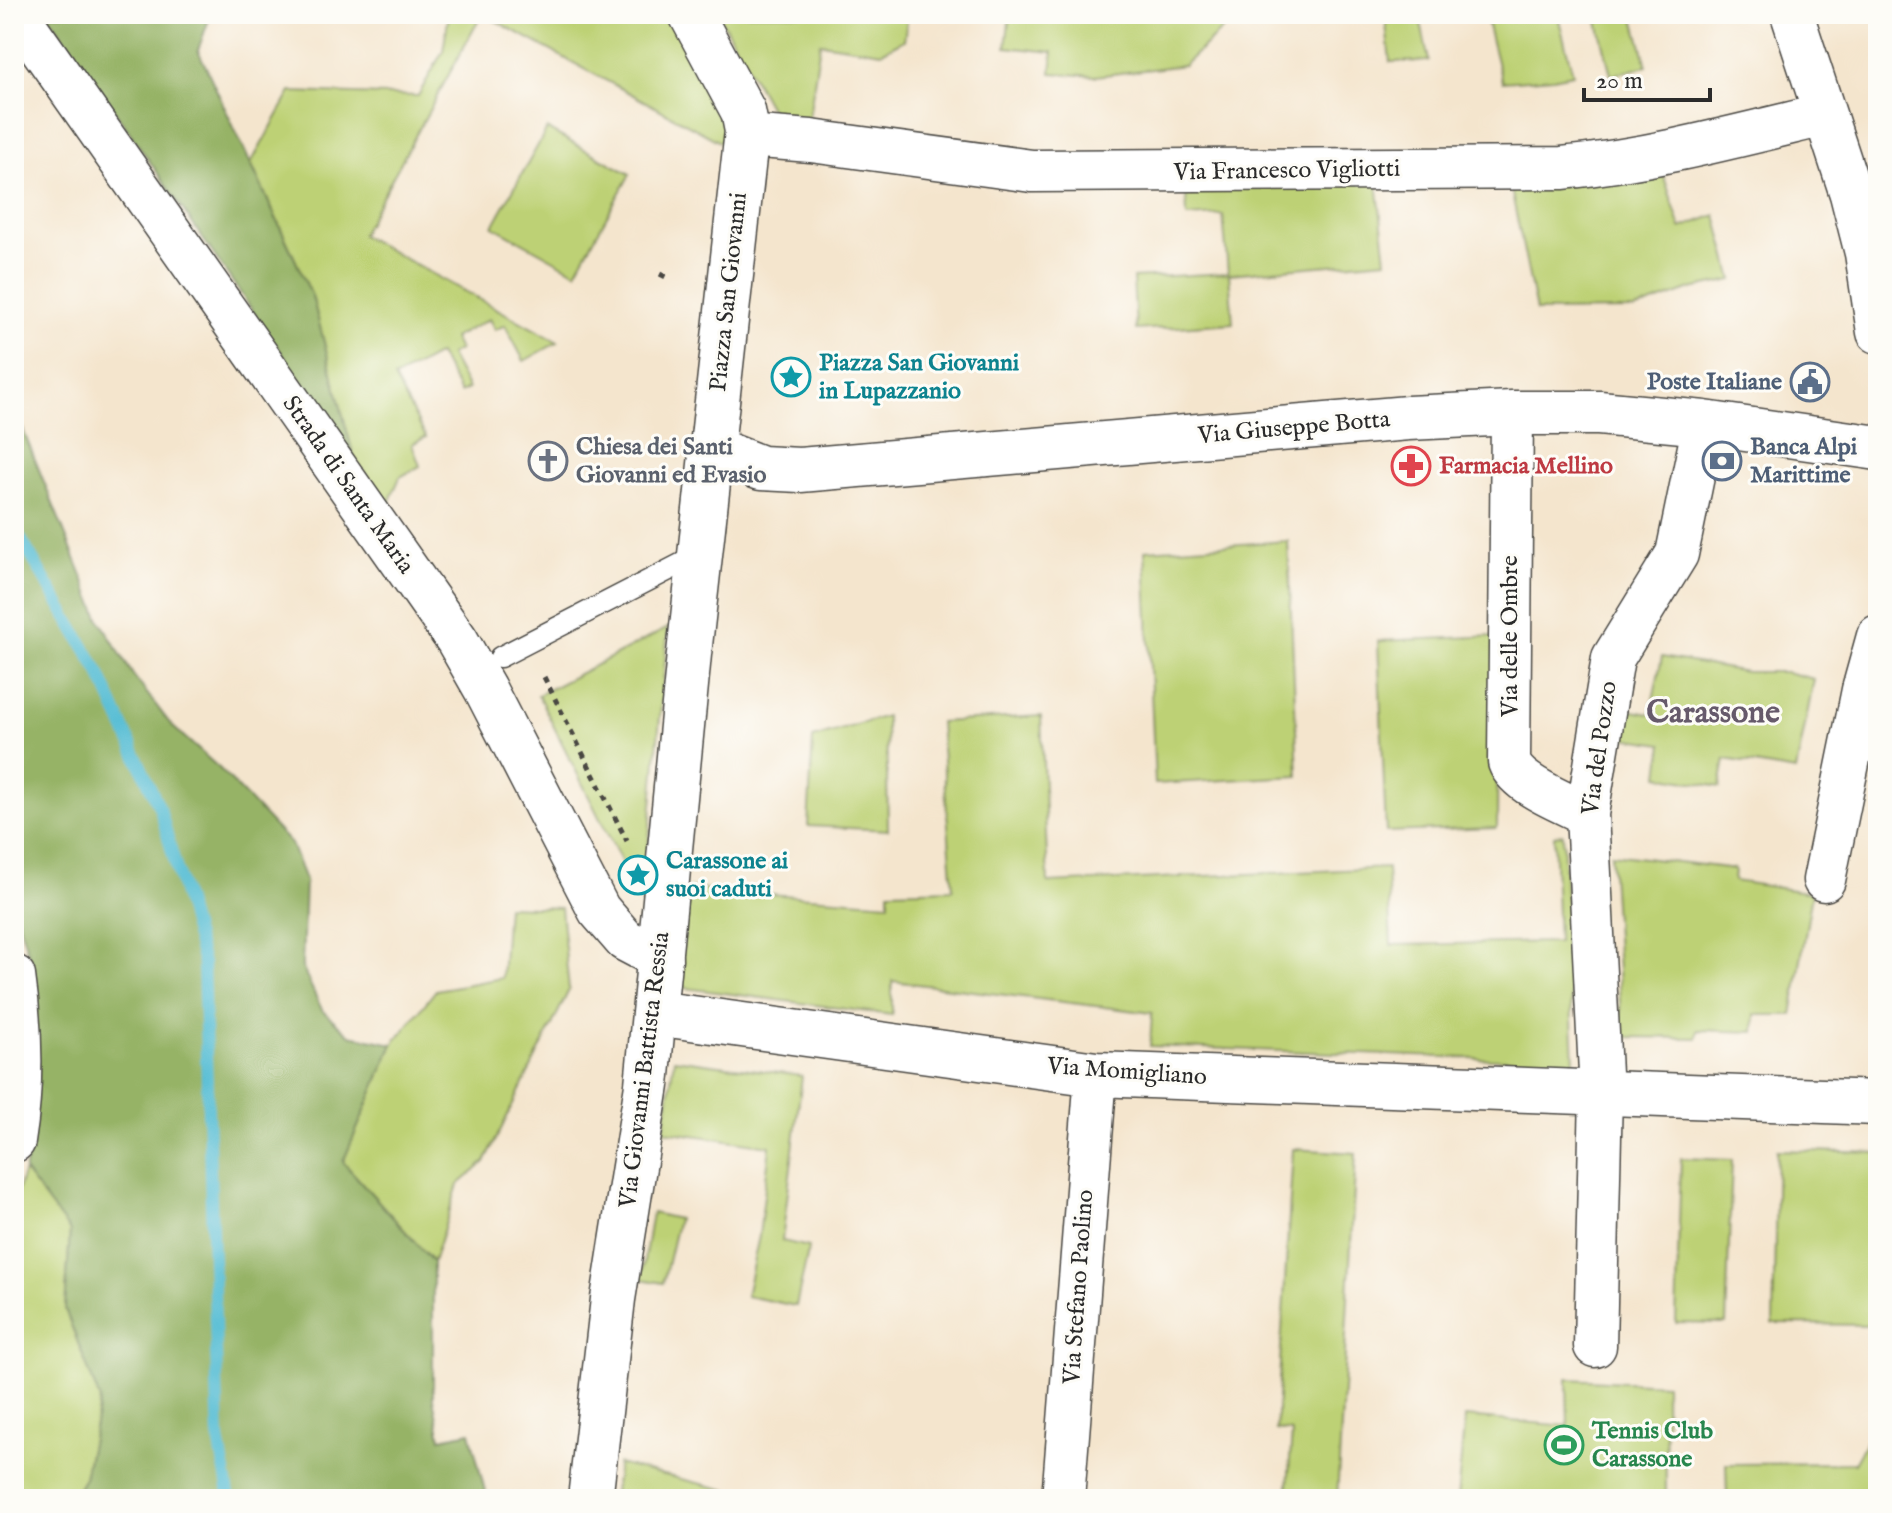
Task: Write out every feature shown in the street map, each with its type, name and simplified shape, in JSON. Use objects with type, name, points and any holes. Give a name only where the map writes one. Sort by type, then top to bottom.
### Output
[{"type":"street","name":"Strada di Santa Maria","points":[[17,14],[457,640],[599,910],[625,940],[661,959]]},
{"type":"street","points":[[691,14],[743,111],[748,125],[747,136]]},
{"type":"street","points":[[1792,14],[1861,233],[1878,332]]},
{"type":"street","name":"Via Francesco Vigliotti","points":[[747,136],[811,141],[1032,171],[1562,168],[1673,151],[1824,115]]},
{"type":"street","name":"Piazza San Giovanni","points":[[712,449],[747,136]]},
{"type":"street","name":"Via Giuseppe Botta","points":[[712,449],[761,468],[800,470],[1408,418],[1512,413],[1599,413],[1704,423],[1878,448]]},
{"type":"street","name":"Via delle Ombre","points":[[1512,413],[1509,762],[1511,769],[1523,781],[1587,814]]},
{"type":"street","name":"Via del Pozzo","points":[[1601,1093],[1587,814],[1613,658],[1680,548],[1704,423]]},
{"type":"street","name":"Via Giovanni Battista Ressia","points":[[590,1499],[613,1299],[647,1085],[712,449]]},
{"type":"street","points":[[1824,880],[1863,690],[1878,636]]},
{"type":"street","points":[[14,976],[21,1060],[19,1113],[14,1141]]},
{"type":"street","name":"Via Momigliano","points":[[655,1013],[1096,1074],[1878,1103]]},
{"type":"street","name":"Via Stefano Paolino","points":[[1063,1499],[1096,1074]]},
{"type":"street","points":[[1595,1346],[1601,1093]]},
{"type":"lane","points":[[500,657],[700,554]]},
{"type":"path","points":[[544,677],[629,846]]},
{"type":"green space","points":[[48,14],[211,14],[198,50],[312,296],[354,458]]},
{"type":"green space","points":[[449,14],[482,14],[361,235],[558,342],[524,361],[505,325],[495,330],[489,319],[453,338],[459,350],[450,355],[468,389],[460,393],[439,354],[394,378],[426,437],[412,444],[420,466],[400,477],[388,505],[354,458],[312,296],[251,163],[291,92],[418,96],[443,51]]},
{"type":"green space","points":[[483,14],[669,14],[726,117],[729,147]]},
{"type":"green space","points":[[908,14],[904,40],[882,52],[820,43],[808,124],[776,119],[719,16]]},
{"type":"green space","points":[[1010,14],[1288,14],[1234,19],[1184,65],[1096,76],[1051,73],[1053,52],[1006,47]]},
{"type":"green space","points":[[1385,14],[1419,14],[1429,61],[1390,62]]},
{"type":"green space","points":[[1485,14],[1580,14],[1559,20],[1573,74],[1502,82]]},
{"type":"green space","points":[[1596,14],[1633,14],[1647,66],[1611,75]]},
{"type":"green space","points":[[547,129],[630,174],[576,272],[493,226]]},
{"type":"green space","points":[[1661,168],[1681,228],[1716,215],[1733,280],[1691,289],[1634,310],[1536,311],[1510,184]]},
{"type":"green space","points":[[1377,182],[1386,260],[1229,274],[1233,323],[1136,330],[1133,278],[1228,273],[1223,215],[1187,217],[1186,188]]},
{"type":"green space","points":[[14,408],[100,620],[133,675],[172,726],[220,769],[291,844],[305,880],[302,967],[322,1010],[350,1035],[393,1044],[343,1162],[433,1262],[433,1399],[441,1438],[470,1432],[487,1499],[72,1499],[84,1478],[100,1400],[65,1309],[70,1231],[24,1171],[31,1137],[32,966],[14,907]]},
{"type":"green space","points":[[1288,541],[1298,776],[1155,784],[1145,550]]},
{"type":"green space","points":[[668,628],[643,905],[538,695]]},
{"type":"green space","points":[[1498,636],[1497,828],[1386,832],[1378,641]]},
{"type":"green space","points":[[1662,657],[1746,672],[1786,672],[1814,679],[1796,771],[1725,759],[1720,787],[1659,776],[1663,744],[1611,736],[1616,708],[1650,714]]},
{"type":"green space","points":[[886,716],[888,830],[808,826],[813,738]]},
{"type":"green space","points":[[1041,716],[1048,883],[1387,868],[1391,945],[1558,942],[1554,835],[1563,834],[1574,1062],[1150,1046],[1152,1013],[892,981],[892,1015],[678,987],[689,888],[889,903],[889,891],[953,889],[940,722]]},
{"type":"green space","points":[[1611,854],[1735,869],[1734,881],[1812,893],[1792,1015],[1755,1015],[1754,1032],[1698,1030],[1697,1038],[1622,1037]]},
{"type":"green space","points":[[507,906],[561,908],[569,990],[485,1162],[458,1185],[433,1262],[343,1162],[393,1044],[436,990],[502,978]]},
{"type":"green space","points":[[674,1059],[802,1076],[782,1241],[809,1247],[796,1306],[746,1296],[759,1236],[770,1146],[664,1131]]},
{"type":"green space","points":[[1293,1149],[1356,1153],[1337,1499],[1287,1499],[1292,1432],[1276,1430]]},
{"type":"green space","points":[[1777,1150],[1878,1153],[1878,1325],[1773,1324]]},
{"type":"green space","points":[[1681,1158],[1732,1160],[1726,1324],[1676,1323]]},
{"type":"green space","points":[[24,1171],[70,1231],[65,1309],[100,1400],[84,1478],[72,1499],[14,1499],[14,1201]]},
{"type":"green space","points":[[652,1213],[678,1219],[663,1283],[641,1279]]},
{"type":"green space","name":"Tennis Club Carassone","points":[[1567,1379],[1665,1384],[1666,1498],[1727,1497],[1726,1464],[1854,1463],[1878,1420],[1878,1499],[1457,1499],[1465,1417],[1568,1426]]},
{"type":"green space","points":[[618,1464],[765,1499],[613,1499]]},
{"type":"waterway","points":[[14,527],[99,672],[160,809],[203,963],[219,1439],[230,1499]]},
{"type":"place","name":"Piazza San Giovanni in Lupazzanio","points":[[791,377]]},
{"type":"place","name":"Poste Italiane","points":[[1810,382]]},
{"type":"place","name":"Chiesa dei Santi Giovanni ed Evasio","points":[[548,461]]},
{"type":"place","name":"Banca Alpi Marittime","points":[[1722,461]]},
{"type":"place","name":"Farmacia Mellino","points":[[1411,466]]},
{"type":"place","name":"Carassone ai suoi caduti","points":[[638,875]]},
{"type":"place","name":"Tennis Club Carassone","points":[[1564,1445]]},
{"type":"district","name":"Carassone","points":[[1713,713]]}]
